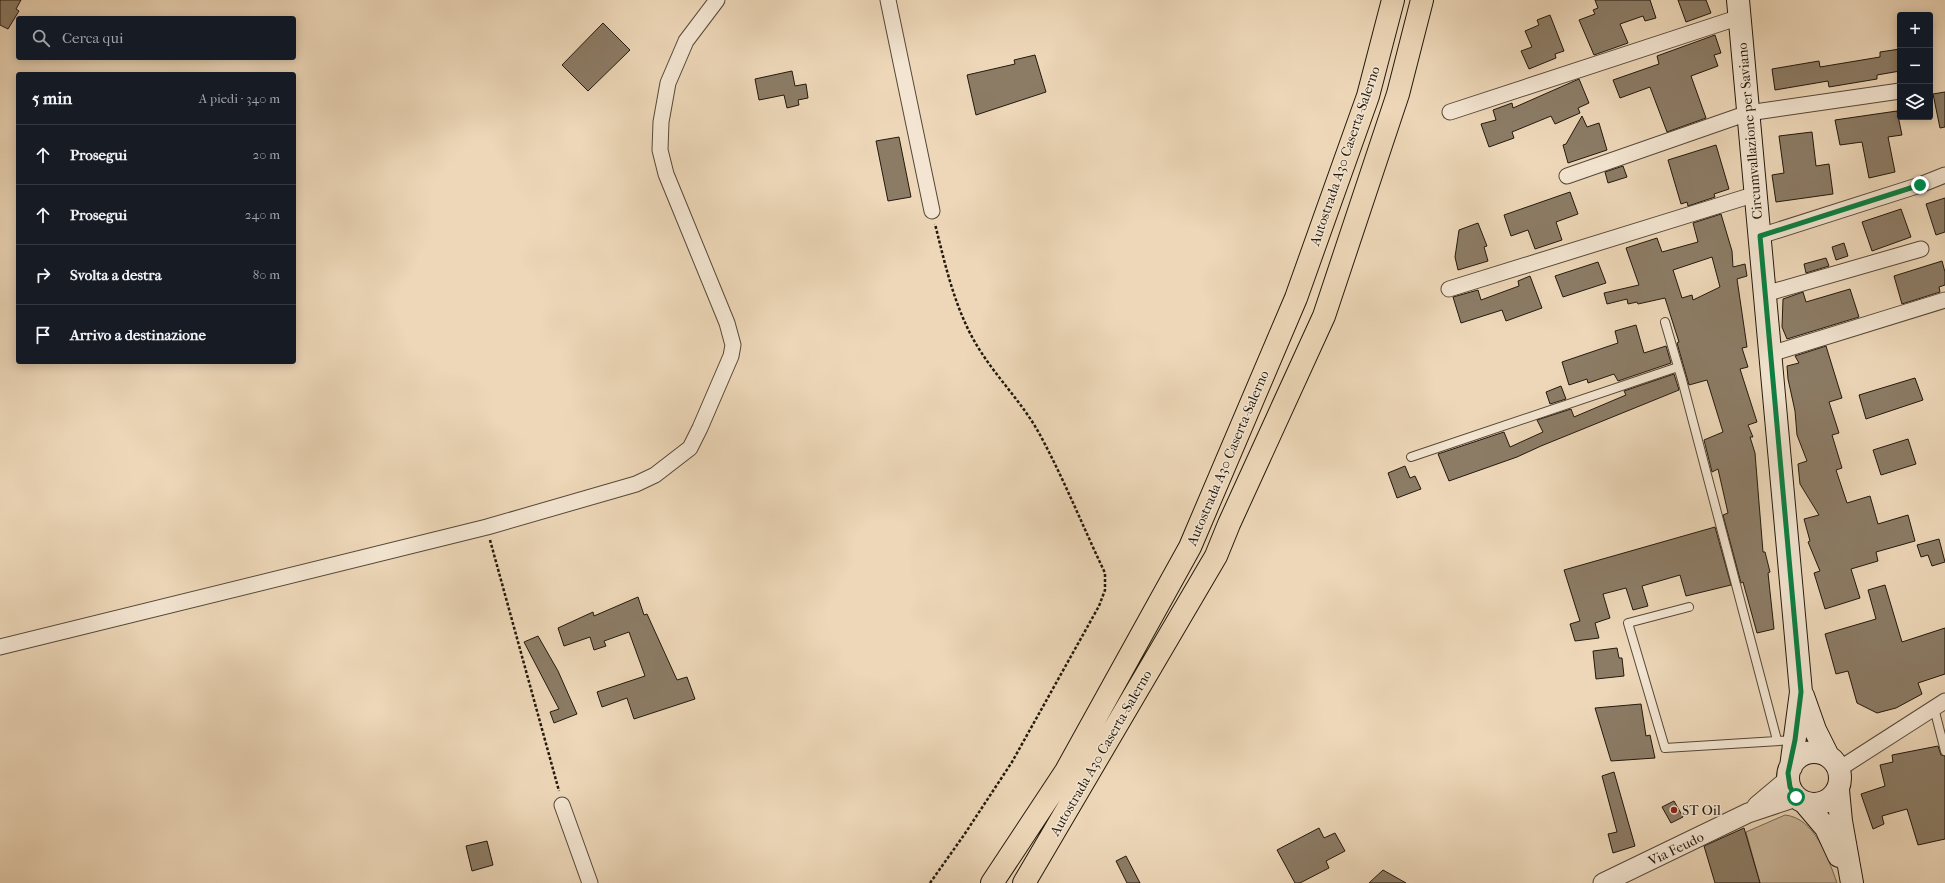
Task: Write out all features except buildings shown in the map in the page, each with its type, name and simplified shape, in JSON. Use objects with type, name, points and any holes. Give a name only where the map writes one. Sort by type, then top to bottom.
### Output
[{"type":"highway","name":"Autostrada A30 Caserta-Salerno","points":[[992,883],[1066,771],[1190,547],[1296,298],[1368,96],[1393,0]]},
{"type":"highway","name":"Autostrada A30 Caserta-Salerno","points":[[1024,883],[1216,556],[1228,524],[1324,316],[1398,94],[1422,0]]},
{"type":"main road","name":"Circumvallazione per Saviano","points":[[1739,9],[1801,692],[1815,730],[1835,772]]},
{"type":"main road","name":"Circumvallazione per Saviano","points":[[1795,787],[1786,740],[1801,692]]},
{"type":"main road","points":[[1849,883],[1831,838],[1795,787],[1796,759],[1812,752],[1820,753],[1835,772],[1841,822],[1852,883]]},
{"type":"main road","points":[[1795,787],[1812,804],[1827,801],[1835,772]]},
{"type":"street","points":[[0,647],[487,527],[636,484],[655,475],[690,448],[731,356],[733,345],[727,323],[666,174],[660,150],[661,122],[668,83],[680,53],[686,41],[717,0]]},
{"type":"street","points":[[888,0],[932,211]]},
{"type":"street","points":[[1450,112],[1739,9]]},
{"type":"street","points":[[1567,176],[1748,113],[1897,91]]},
{"type":"street","points":[[1760,236],[1920,185],[1945,175]]},
{"type":"street","points":[[1449,289],[1756,194]]},
{"type":"street","points":[[1765,294],[1921,249]]},
{"type":"street","points":[[1770,354],[1945,300]]},
{"type":"street","points":[[1835,772],[1940,704]]},
{"type":"street","name":"Via Feudo","points":[[1603,883],[1748,813],[1795,787]]},
{"type":"street","points":[[562,805],[590,883]]},
{"type":"lane","points":[[1665,322],[1786,740],[1665,748],[1628,623],[1689,607]]},
{"type":"lane","points":[[1411,457],[1678,367]]},
{"type":"lane","points":[[1940,704],[1945,751]]},
{"type":"path","points":[[930,883],[964,835],[1012,762],[1099,606],[1105,590],[1105,573],[1039,433],[1017,399],[981,352],[965,324],[944,262],[932,211]]},
{"type":"path","points":[[487,527],[562,805]]},
{"type":"shaded area","points":[[1785,815],[1805,823],[1812,831],[1825,851],[1837,883],[1760,883],[1746,832]]},
{"type":"place","name":"ST Oil","points":[[1674,810]]},
{"type":"route","points":[[1796,797],[1790,787],[1788,773],[1791,767],[1801,692],[1760,236],[1920,185]]}]
